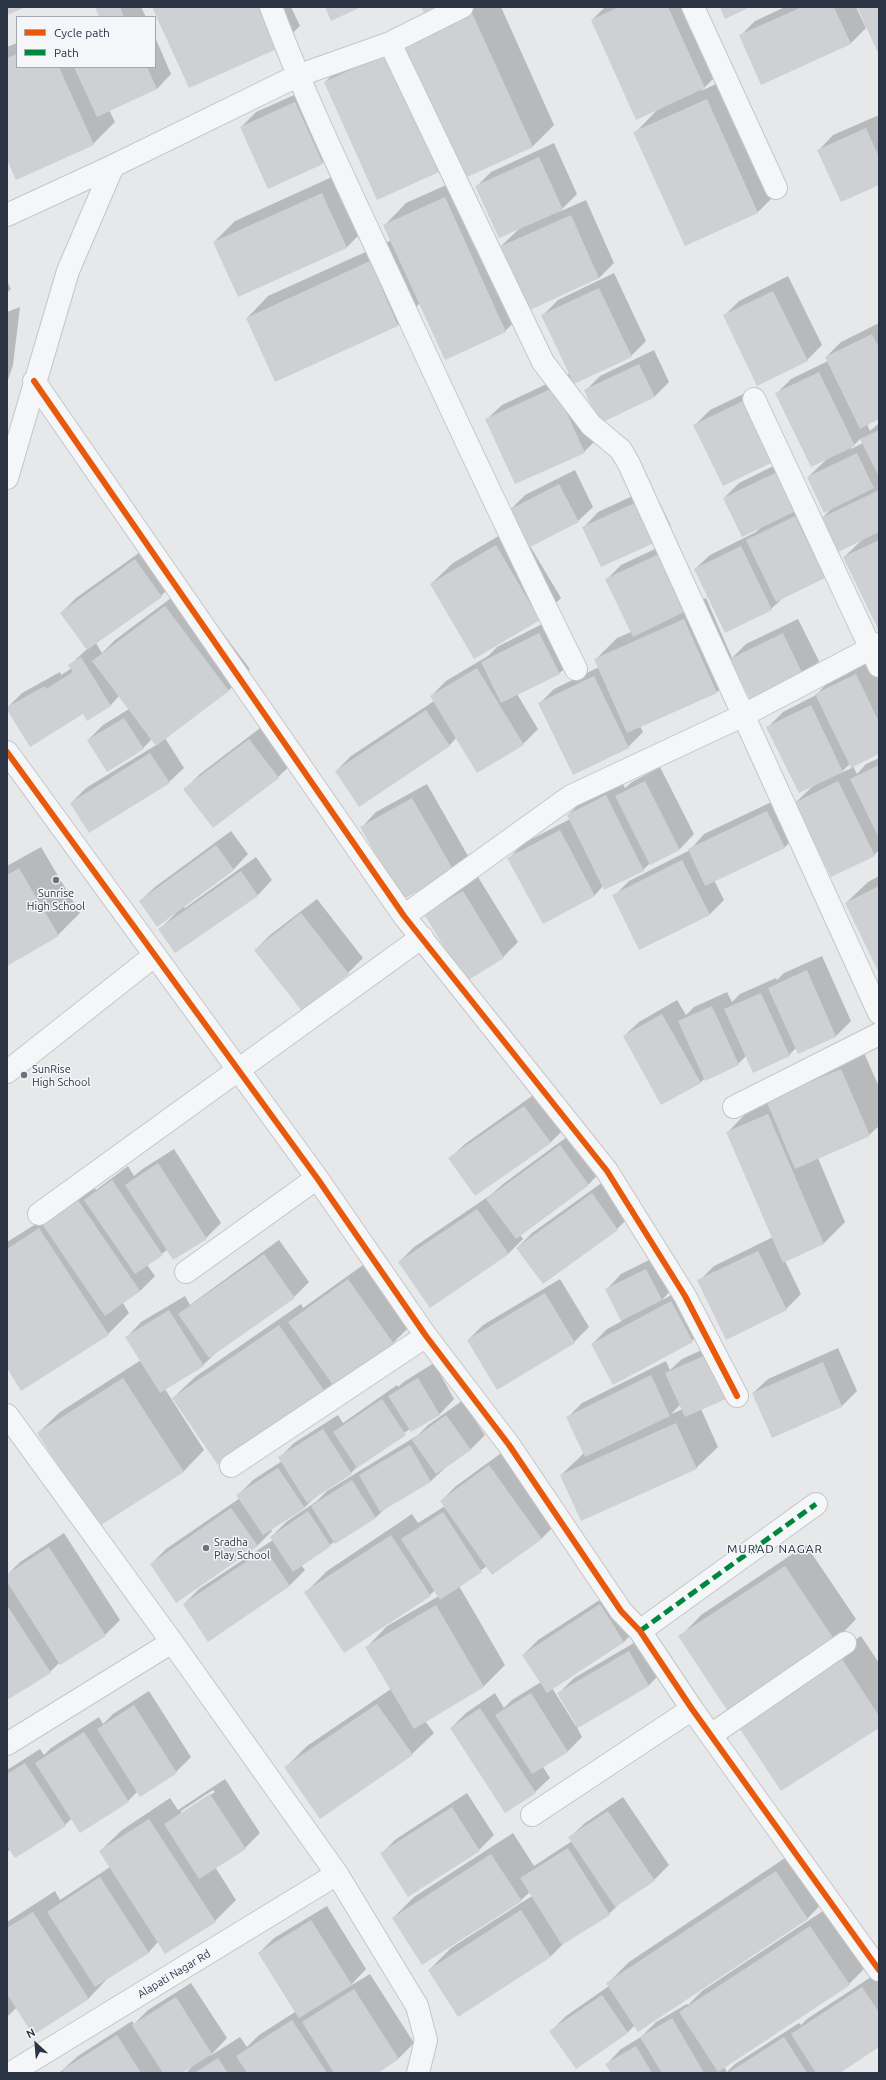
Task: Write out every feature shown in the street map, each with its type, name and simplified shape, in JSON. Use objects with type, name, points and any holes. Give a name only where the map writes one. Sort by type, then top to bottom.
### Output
[{"type":"street","points":[[270,7],[297,76],[498,512],[576,669]]},
{"type":"street","points":[[7,216],[297,76],[390,43],[462,7]]},
{"type":"street","points":[[693,7],[776,188]]},
{"type":"street","points":[[390,43],[543,362],[591,425],[621,450],[629,464],[742,716],[879,1013]]},
{"type":"street","points":[[7,478],[34,381],[68,271],[113,166]]},
{"type":"street","points":[[34,381],[404,916],[607,1171],[685,1296],[737,1396]]},
{"type":"street","points":[[404,916],[571,796],[876,652],[754,399]]},
{"type":"street","points":[[7,752],[317,1178],[426,1336],[509,1445],[621,1611],[640,1632],[692,1709],[879,1970]]},
{"type":"street","points":[[38,1214],[238,1068],[422,937]]},
{"type":"street","points":[[7,1072],[155,955]]},
{"type":"street","points":[[734,1107],[879,1034]]},
{"type":"street","points":[[186,1272],[317,1178]]},
{"type":"street","points":[[231,1466],[426,1336]]},
{"type":"street","points":[[7,1415],[172,1642],[337,1874],[417,2006],[426,2040],[418,2073]]},
{"type":"street","points":[[640,1632],[816,1504]]},
{"type":"street","points":[[7,1744],[172,1642]]},
{"type":"street","points":[[711,1735],[845,1643]]},
{"type":"street","points":[[532,1815],[692,1709]]},
{"type":"street","name":"Alapati Nagar Rd","points":[[11,2073],[337,1874]]},
{"type":"building","points":[[7,7],[26,7],[7,15]]},
{"type":"building","points":[[95,7],[120,7],[124,16],[99,16]]},
{"type":"building","points":[[152,7],[260,7],[279,48],[189,88]]},
{"type":"building","points":[[325,7],[361,7],[331,21]]},
{"type":"building","points":[[421,7],[449,7],[426,17]]},
{"type":"building","points":[[619,7],[668,7],[705,88],[636,120],[591,20]]},
{"type":"building","points":[[720,7],[750,7],[725,19]]},
{"type":"building","points":[[802,7],[834,7],[851,44],[761,85],[739,35]]},
{"type":"building","points":[[857,7],[879,7],[879,55]]},
{"type":"building","points":[[472,13],[533,147],[465,178],[404,44]]},
{"type":"building","points":[[16,54],[16,68],[59,68],[94,145],[16,180],[7,160],[7,58]]},
{"type":"building","points":[[386,54],[439,172],[377,200],[324,82]]},
{"type":"building","points":[[74,68],[147,68],[157,89],[97,117]]},
{"type":"building","points":[[707,99],[758,213],[685,246],[633,132]]},
{"type":"building","points":[[295,102],[323,164],[268,189],[240,127]]},
{"type":"building","points":[[866,128],[879,157],[879,185],[841,202],[817,150]]},
{"type":"building","points":[[539,157],[563,210],[499,238],[475,186]]},
{"type":"building","points":[[322,193],[347,248],[238,297],[213,242]]},
{"type":"building","points":[[445,197],[506,332],[445,360],[383,225]]},
{"type":"building","points":[[571,215],[599,278],[528,311],[499,247]]},
{"type":"building","points":[[370,261],[398,326],[275,382],[246,318]]},
{"type":"building","points":[[599,288],[632,357],[574,384],[541,315]]},
{"type":"building","points":[[773,291],[808,361],[757,386],[723,315]]},
{"type":"building","points":[[872,334],[879,348],[879,419],[860,429],[825,357]]},
{"type":"building","points":[[639,364],[655,397],[599,424],[584,390]]},
{"type":"building","points":[[819,372],[855,446],[811,467],[775,393]]},
{"type":"building","points":[[555,387],[585,453],[515,484],[485,419]]},
{"type":"building","points":[[743,401],[773,462],[723,486],[693,425]]},
{"type":"building","points":[[879,430],[879,475],[878,475],[860,439]]},
{"type":"building","points":[[857,453],[874,488],[824,513],[807,477]]},
{"type":"building","points":[[777,472],[796,511],[742,537],[723,498]]},
{"type":"building","points":[[559,484],[579,522],[528,548],[509,510]]},
{"type":"building","points":[[879,490],[879,532],[836,553],[819,519]]},
{"type":"building","points":[[637,502],[656,542],[601,567],[582,527]]},
{"type":"building","points":[[795,516],[825,578],[776,602],[746,540]]},
{"type":"building","points":[[879,540],[879,631],[843,557]]},
{"type":"building","points":[[496,545],[540,620],[474,659],[430,584]]},
{"type":"building","points":[[741,546],[772,610],[725,633],[694,569]]},
{"type":"building","points":[[659,554],[686,611],[633,637],[605,579]]},
{"type":"building","points":[[135,559],[162,597],[87,650],[60,613]]},
{"type":"building","points":[[165,606],[229,691],[156,746],[92,661]]},
{"type":"building","points":[[684,619],[717,693],[627,733],[594,659]]},
{"type":"building","points":[[539,633],[560,674],[501,703],[481,662]]},
{"type":"building","points":[[783,633],[804,677],[752,703],[730,659]]},
{"type":"building","points":[[81,657],[111,706],[87,721],[83,714],[30,747],[7,710],[7,707],[45,686],[46,689],[73,672],[68,665]]},
{"type":"building","points":[[477,668],[524,745],[477,773],[430,696]]},
{"type":"building","points":[[856,674],[879,722],[879,754],[851,768],[815,694]]},
{"type":"building","points":[[594,676],[629,748],[573,775],[538,703]]},
{"type":"building","points":[[811,705],[843,772],[799,793],[766,727]]},
{"type":"building","points":[[426,710],[450,746],[359,807],[335,771]]},
{"type":"building","points":[[124,718],[144,749],[107,772],[87,740]]},
{"type":"building","points":[[249,739],[279,778],[213,828],[183,789]]},
{"type":"building","points":[[150,753],[170,783],[89,833],[70,803]]},
{"type":"building","points":[[879,765],[879,838],[850,779]]},
{"type":"building","points":[[645,781],[680,850],[650,865],[615,796]]},
{"type":"building","points":[[838,781],[875,856],[831,877],[794,803]]},
{"type":"building","points":[[606,795],[644,871],[604,890],[567,815]]},
{"type":"building","points":[[412,798],[454,871],[402,900],[360,827]]},
{"type":"building","points":[[767,811],[785,848],[705,886],[688,849]]},
{"type":"building","points":[[560,830],[595,896],[543,924],[507,858]]},
{"type":"building","points":[[216,845],[234,870],[157,927],[139,901]]},
{"type":"building","points":[[682,860],[710,915],[639,950],[612,895]]},
{"type":"building","points":[[19,868],[59,936],[7,966],[7,875]]},
{"type":"building","points":[[241,871],[258,896],[175,953],[158,929]]},
{"type":"building","points":[[879,886],[879,973],[845,903]]},
{"type":"building","points":[[463,891],[504,958],[465,982],[424,914]]},
{"type":"building","points":[[301,913],[349,974],[302,1011],[254,950]]},
{"type":"building","points":[[807,970],[836,1037],[798,1054],[768,988]]},
{"type":"building","points":[[761,993],[790,1056],[753,1073],[724,1009]]},
{"type":"building","points":[[712,1006],[739,1065],[705,1081],[678,1021]]},
{"type":"building","points":[[662,1014],[701,1083],[661,1105],[623,1036]]},
{"type":"building","points":[[841,1069],[870,1136],[795,1169],[766,1100]]},
{"type":"building","points":[[524,1106],[551,1143],[475,1196],[448,1158]]},
{"type":"building","points":[[768,1114],[824,1244],[783,1263],[726,1132]]},
{"type":"building","points":[[560,1145],[589,1185],[516,1239],[486,1199]]},
{"type":"building","points":[[158,1163],[207,1239],[173,1260],[125,1185]]},
{"type":"building","points":[[112,1180],[163,1255],[135,1274],[84,1200]]},
{"type":"building","points":[[592,1193],[618,1230],[543,1284],[516,1248]]},
{"type":"building","points":[[75,1196],[140,1291],[105,1316],[40,1221]]},
{"type":"building","points":[[477,1209],[509,1254],[430,1308],[398,1262]]},
{"type":"building","points":[[39,1228],[109,1335],[21,1391],[7,1368],[7,1249]]},
{"type":"building","points":[[758,1251],[787,1310],[726,1340],[697,1280]]},
{"type":"building","points":[[264,1254],[295,1298],[209,1358],[178,1314]]},
{"type":"building","points":[[646,1269],[662,1300],[621,1321],[605,1289]]},
{"type":"building","points":[[348,1279],[394,1344],[333,1385],[288,1322]]},
{"type":"building","points":[[545,1293],[575,1343],[497,1390],[467,1340]]},
{"type":"building","points":[[671,1301],[693,1342],[613,1385],[591,1344]]},
{"type":"building","points":[[169,1310],[204,1366],[160,1393],[125,1337]]},
{"type":"building","points":[[279,1325],[325,1392],[218,1465],[172,1398]]},
{"type":"building","points":[[706,1355],[726,1399],[685,1417],[665,1373]]},
{"type":"building","points":[[823,1362],[842,1407],[772,1438],[752,1393]]},
{"type":"building","points":[[651,1375],[670,1416],[585,1457],[566,1417]]},
{"type":"building","points":[[123,1378],[184,1472],[98,1527],[37,1433]]},
{"type":"building","points":[[418,1378],[440,1415],[411,1432],[388,1396]]},
{"type":"building","points":[[382,1399],[406,1435],[357,1468],[333,1432]]},
{"type":"building","points":[[446,1415],[471,1450],[436,1474],[412,1440]]},
{"type":"building","points":[[676,1423],[697,1469],[581,1521],[560,1475]]},
{"type":"building","points":[[323,1429],[352,1474],[307,1503],[278,1457]]},
{"type":"building","points":[[410,1445],[431,1482],[380,1512],[359,1475]]},
{"type":"building","points":[[489,1465],[542,1539],[492,1575],[440,1501]]},
{"type":"building","points":[[278,1468],[305,1508],[263,1535],[236,1495]]},
{"type":"building","points":[[352,1480],[376,1518],[335,1544],[311,1506]]},
{"type":"building","points":[[231,1508],[258,1546],[176,1603],[150,1564]]},
{"type":"building","points":[[308,1511],[331,1546],[293,1572],[270,1537]]},
{"type":"building","points":[[443,1512],[482,1572],[440,1600],[401,1539]]},
{"type":"building","points":[[391,1535],[431,1596],[344,1653],[304,1592]]},
{"type":"building","points":[[49,1547],[106,1636],[60,1665],[7,1582],[7,1574]]},
{"type":"building","points":[[265,1549],[290,1586],[208,1642],[183,1604]]},
{"type":"building","points":[[785,1566],[836,1642],[729,1713],[678,1636]]},
{"type":"building","points":[[600,1604],[624,1642],[547,1693],[522,1655]]},
{"type":"building","points":[[7,1605],[51,1673],[9,1699],[7,1696]]},
{"type":"building","points":[[436,1605],[484,1687],[414,1729],[365,1647]]},
{"type":"building","points":[[629,1651],[649,1686],[578,1728],[557,1693]]},
{"type":"building","points":[[840,1656],[879,1716],[879,1728],[781,1791],[736,1723]]},
{"type":"building","points":[[531,1693],[568,1752],[532,1774],[495,1715]]},
{"type":"building","points":[[377,1704],[413,1755],[320,1819],[284,1767]]},
{"type":"building","points":[[134,1705],[177,1773],[140,1797],[97,1729]]},
{"type":"building","points":[[480,1708],[536,1793],[505,1813],[450,1728]]},
{"type":"building","points":[[84,1732],[129,1802],[80,1833],[35,1763]]},
{"type":"building","points":[[25,1763],[66,1826],[15,1858],[7,1846],[7,1774]]},
{"type":"building","points":[[210,1794],[246,1849],[199,1879],[164,1824]]},
{"type":"building","points":[[452,1807],[480,1851],[408,1897],[380,1853]]},
{"type":"building","points":[[608,1811],[655,1881],[615,1907],[568,1837]]},
{"type":"building","points":[[149,1819],[216,1922],[165,1954],[99,1851]]},
{"type":"building","points":[[568,1848],[610,1915],[562,1945],[520,1878]]},
{"type":"building","points":[[491,1854],[522,1901],[422,1965],[392,1918]]},
{"type":"building","points":[[776,1871],[808,1919],[638,2032],[606,1983]]},
{"type":"building","points":[[100,1877],[149,1953],[95,1987],[47,1912]]},
{"type":"building","points":[[521,1910],[551,1957],[458,2017],[428,1970]]},
{"type":"building","points":[[33,1912],[89,1999],[33,2035],[7,1994],[7,1928]]},
{"type":"building","points":[[311,1920],[352,1985],[299,2018],[258,1953]]},
{"type":"building","points":[[810,1926],[850,1985],[718,2072],[679,2012]]},
{"type":"building","points":[[862,1987],[879,2012],[879,2047],[840,2073],[816,2073],[791,2034]]},
{"type":"building","points":[[354,1989],[399,2059],[378,2073],[334,2073],[302,2022]]},
{"type":"building","points":[[602,1995],[628,2033],[576,2069],[549,2031]]},
{"type":"building","points":[[176,1997],[212,2054],[182,2073],[163,2073],[132,2025]]},
{"type":"building","points":[[672,2018],[704,2073],[662,2073],[640,2037]]},
{"type":"building","points":[[292,2020],[327,2073],[247,2073],[236,2056]]},
{"type":"building","points":[[117,2035],[141,2073],[64,2073],[62,2070]]},
{"type":"building","points":[[784,2037],[807,2073],[728,2073]]},
{"type":"building","points":[[636,2046],[652,2073],[611,2073],[605,2064]]},
{"type":"building","points":[[218,2058],[228,2073],[194,2073]]},
{"type":"marked path","points":[[640,1631],[816,1504]]},
{"type":"cycle path","points":[[34,381],[404,916],[607,1171],[685,1296],[737,1396]]},
{"type":"cycle path","points":[[7,752],[317,1178],[426,1336],[509,1445],[621,1611],[640,1631],[692,1709],[879,1970]]},
{"type":"place","name":"Sunrise High School","points":[[56,880]]},
{"type":"place","name":"SunRise High School","points":[[24,1075]]},
{"type":"place","name":"Sradha Play School","points":[[206,1548]]},
{"type":"district","name":"MURAD NAGAR","points":[[775,1549]]}]
